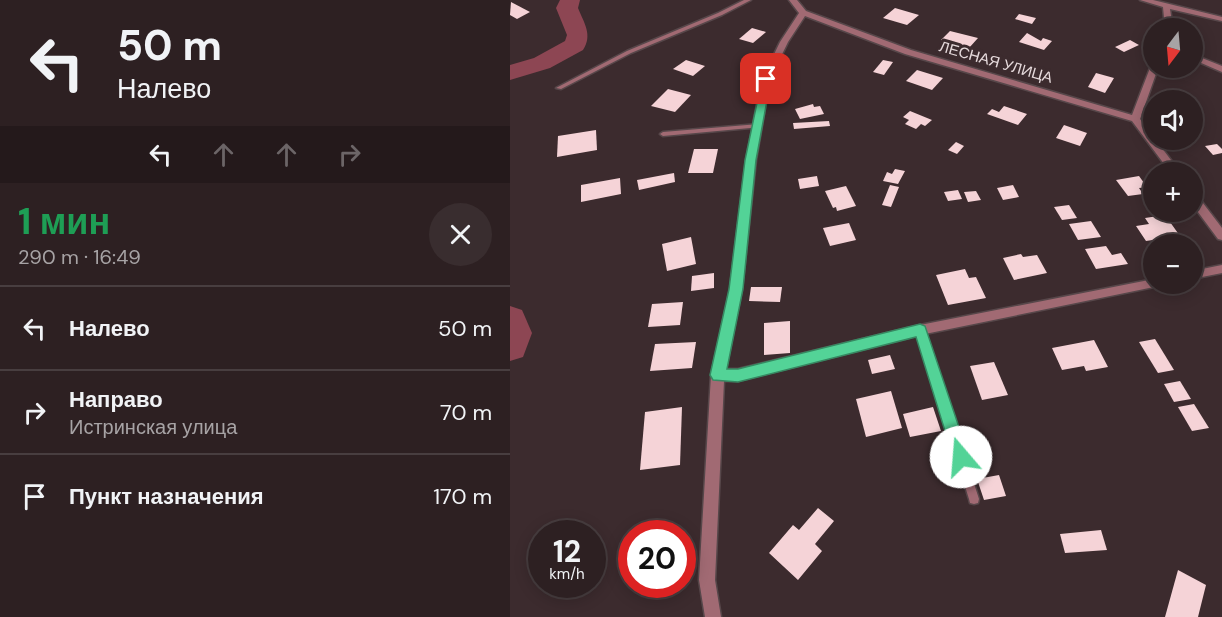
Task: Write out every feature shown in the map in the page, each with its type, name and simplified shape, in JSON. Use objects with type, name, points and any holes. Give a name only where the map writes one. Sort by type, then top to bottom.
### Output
[{"type":"street","points":[[713,617],[707,580],[718,375],[736,289],[751,160],[766,79],[784,42],[802,13],[793,0]]},
{"type":"street","points":[[1144,0],[1222,19]]},
{"type":"street","points":[[1166,5],[1168,18]]},
{"type":"street","name":"ЛЕСНАЯ УЛИЦА","points":[[802,13],[908,52],[1135,118]]},
{"type":"street","points":[[1203,61],[1222,69]]},
{"type":"street","points":[[1150,78],[1135,118],[1168,162]]},
{"type":"street","points":[[1203,211],[1222,236]]},
{"type":"street","points":[[1203,273],[1222,269]]},
{"type":"street","points":[[718,375],[738,375],[920,330],[1143,285]]},
{"type":"lane","points":[[559,88],[616,57],[672,33],[716,18],[748,0]]},
{"type":"lane","points":[[663,134],[759,126]]},
{"type":"lane","points":[[920,330],[974,500]]},
{"type":"building","points":[[511,2],[530,12],[517,19],[510,15]]},
{"type":"building","points":[[895,8],[919,15],[907,25],[883,18]]},
{"type":"building","points":[[1019,14],[1036,18],[1032,24],[1015,19]]},
{"type":"building","points":[[752,28],[766,32],[753,43],[739,39]]},
{"type":"building","points":[[950,31],[978,38],[969,48],[961,46],[959,49],[941,40]]},
{"type":"building","points":[[1027,33],[1041,41],[1043,38],[1052,41],[1044,50],[1019,42]]},
{"type":"building","points":[[1130,40],[1139,45],[1124,52],[1115,47]]},
{"type":"building","points":[[686,60],[705,66],[693,76],[673,69]]},
{"type":"building","points":[[883,60],[893,62],[884,75],[873,72]]},
{"type":"building","points":[[917,70],[943,78],[932,90],[906,81]]},
{"type":"building","points":[[1096,73],[1114,78],[1105,93],[1088,87]]},
{"type":"building","points":[[668,89],[691,95],[675,112],[651,106]]},
{"type":"building","points":[[813,104],[814,107],[820,106],[824,114],[800,119],[795,109]]},
{"type":"building","points":[[1004,106],[1027,114],[1018,125],[987,114],[992,109],[999,112]]},
{"type":"building","points":[[910,111],[932,120],[925,126],[921,124],[916,129],[905,124],[909,120],[903,117]]},
{"type":"building","points":[[829,121],[830,126],[794,129],[793,123]]},
{"type":"building","points":[[1064,125],[1087,133],[1080,146],[1056,138]]},
{"type":"building","points":[[596,130],[597,150],[557,157],[558,136]]},
{"type":"building","points":[[956,142],[964,146],[957,154],[948,150]]},
{"type":"building","points":[[1217,144],[1222,149],[1222,153],[1213,155],[1205,146]]},
{"type":"building","points":[[694,149],[718,149],[713,173],[688,173]]},
{"type":"building","points":[[895,169],[905,171],[898,184],[883,181],[887,172],[892,174]]},
{"type":"building","points":[[674,173],[675,182],[639,190],[637,180]]},
{"type":"building","points":[[817,176],[819,186],[800,189],[798,179]]},
{"type":"building","points":[[1139,176],[1143,182],[1143,188],[1139,188],[1143,194],[1128,196],[1116,180]]},
{"type":"building","points":[[620,178],[621,194],[581,202],[581,185]]},
{"type":"building","points":[[890,185],[899,187],[891,207],[882,205]]},
{"type":"building","points":[[1013,185],[1019,197],[1003,200],[997,188]]},
{"type":"building","points":[[846,186],[856,206],[837,211],[836,207],[833,208],[825,191]]},
{"type":"building","points":[[958,190],[962,199],[948,201],[944,192]]},
{"type":"building","points":[[976,191],[981,200],[968,202],[964,192]]},
{"type":"building","points":[[1069,205],[1077,218],[1062,220],[1054,207]]},
{"type":"building","points":[[1091,221],[1101,237],[1078,240],[1069,224]]},
{"type":"building","points":[[1148,222],[1170,222],[1179,234],[1143,234],[1143,236],[1136,226],[1149,224]]},
{"type":"building","points":[[849,223],[856,240],[830,246],[823,228]]},
{"type":"building","points":[[691,237],[696,264],[667,271],[662,244]]},
{"type":"building","points":[[1106,246],[1112,255],[1121,253],[1128,264],[1096,269],[1085,249]]},
{"type":"building","points":[[1021,254],[1023,257],[1037,255],[1047,273],[1014,280],[1003,258]]},
{"type":"building","points":[[965,269],[969,278],[976,277],[986,298],[948,305],[936,275]]},
{"type":"building","points":[[714,273],[714,288],[691,291],[692,276]]},
{"type":"building","points":[[751,287],[782,287],[780,302],[749,301]]},
{"type":"building","points":[[683,302],[680,325],[648,327],[652,304]]},
{"type":"building","points":[[790,321],[790,353],[764,355],[764,323]]},
{"type":"building","points":[[1155,339],[1174,370],[1158,373],[1139,342]]},
{"type":"building","points":[[1094,340],[1108,367],[1086,371],[1084,366],[1062,370],[1052,348]]},
{"type":"building","points":[[696,342],[692,368],[650,371],[655,344]]},
{"type":"building","points":[[890,355],[895,369],[872,374],[868,360]]},
{"type":"building","points":[[994,362],[1008,395],[982,400],[970,366]]},
{"type":"building","points":[[1180,381],[1191,399],[1174,402],[1164,384]]},
{"type":"building","points":[[891,391],[902,428],[866,437],[856,399]]},
{"type":"building","points":[[1194,404],[1209,428],[1192,431],[1178,407]]},
{"type":"building","points":[[682,407],[680,465],[640,470],[645,412]]},
{"type":"building","points":[[933,407],[941,431],[910,437],[903,414]]},
{"type":"building","points":[[999,475],[1006,496],[984,500],[977,479]]},
{"type":"building","points":[[818,508],[834,521],[815,544],[822,551],[798,580],[769,553],[793,525],[799,530]]},
{"type":"building","points":[[1101,530],[1107,550],[1065,553],[1060,534]]},
{"type":"building","points":[[1178,570],[1206,585],[1198,617],[1165,617]]},
{"type":"waterway","points":[[510,73],[542,63],[575,45],[578,35],[567,8],[570,0]]},
{"type":"waterway","points":[[510,320],[514,333],[510,346]]},
{"type":"route","points":[[766,79],[751,160],[736,289],[718,375],[738,375],[920,330],[961,457]]}]
